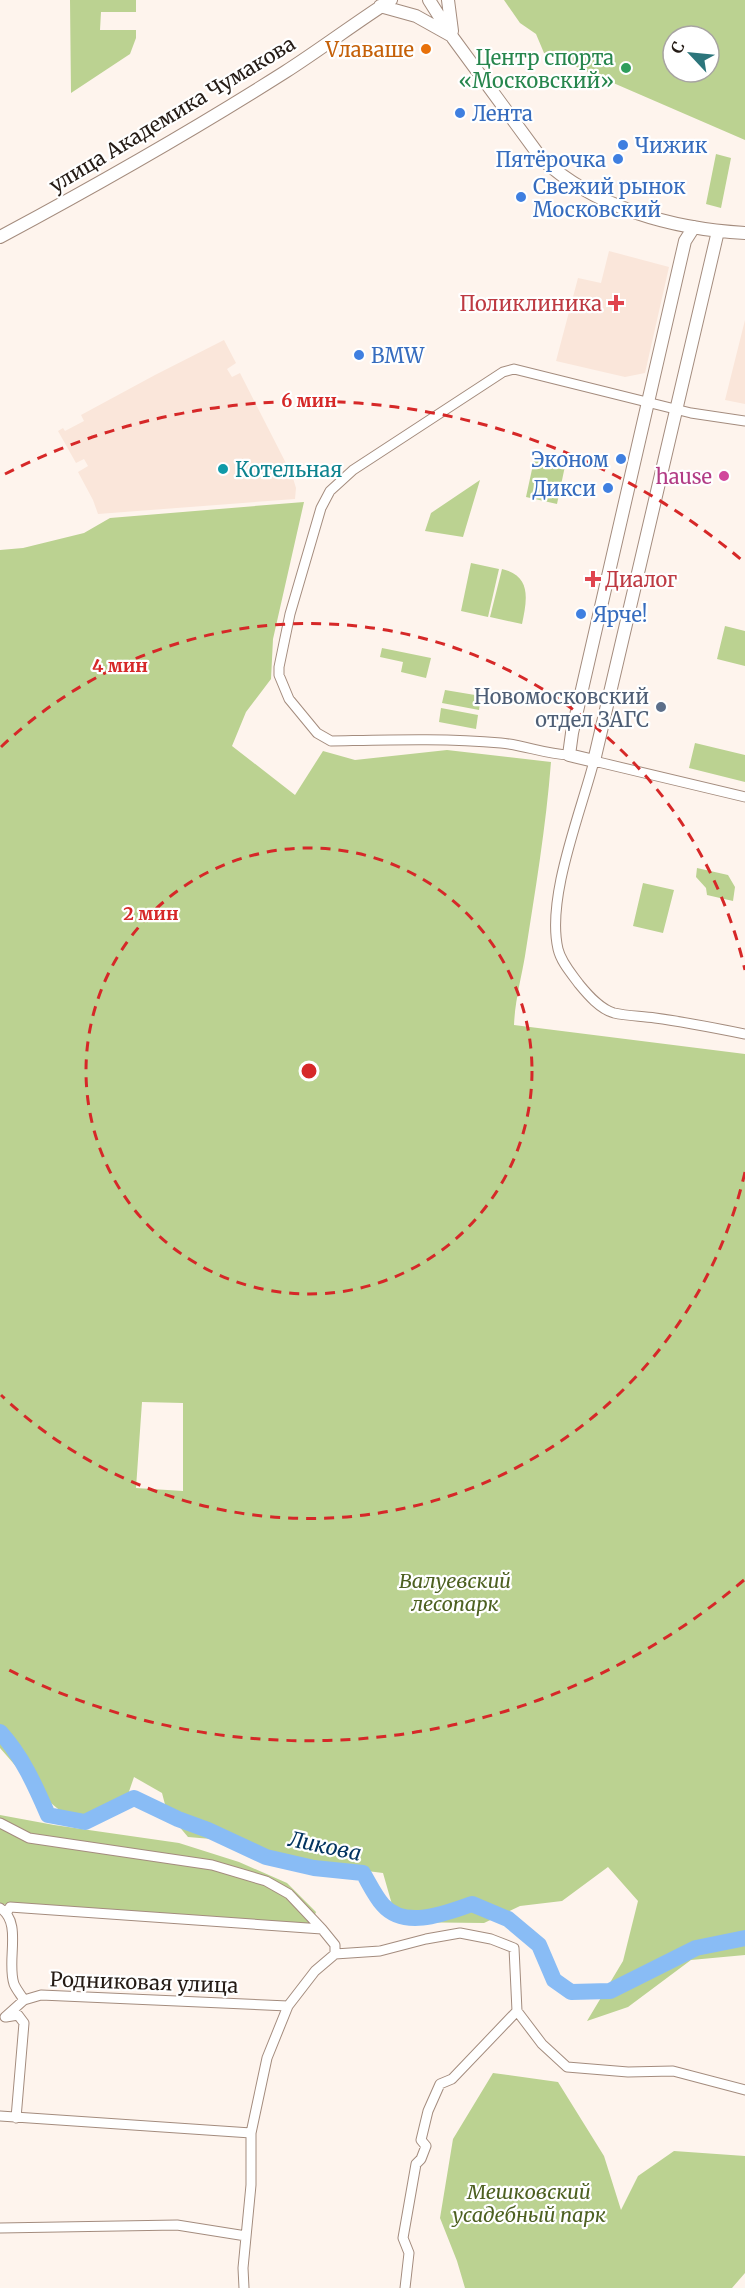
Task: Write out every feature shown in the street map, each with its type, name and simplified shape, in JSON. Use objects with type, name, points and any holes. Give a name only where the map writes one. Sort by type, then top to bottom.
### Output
[{"type":"street","points":[[429,0],[453,38],[541,158],[557,173],[584,191],[639,213],[694,227],[745,233]]},
{"type":"street","points":[[448,0],[453,38]]},
{"type":"street","points":[[385,3],[416,16],[453,38]]},
{"type":"street","name":"улица Академика Чумакова","points":[[0,237],[178,138],[288,70],[385,3]]},
{"type":"street","points":[[568,755],[685,241],[694,227]]},
{"type":"street","points":[[718,231],[594,761],[564,872],[555,928],[558,950],[572,979],[597,1003],[614,1013],[653,1017],[745,1034]]},
{"type":"street","points":[[745,421],[691,412],[514,369],[503,372],[353,470],[324,500],[282,648],[279,675],[289,699],[317,733],[331,741],[453,739],[514,744],[745,797]]},
{"type":"street","points":[[0,1822],[29,1838],[212,1865],[266,1881],[289,1894],[322,1929],[335,1945],[334,1954]]},
{"type":"street","points":[[24,2000],[14,1984],[12,1926],[3,1910],[10,1907],[322,1929]]},
{"type":"street","points":[[244,2288],[243,2268],[251,2185],[251,2133],[267,2058],[288,2006],[315,1971],[334,1954],[380,1951],[460,1933],[491,1939],[514,1948],[517,2011],[542,2044],[567,2067],[628,2072],[673,2071],[745,2090]]},
{"type":"street","name":"Родниковая улица","points":[[3,2017],[24,2000],[41,1995],[288,2006]]},
{"type":"street","points":[[405,2288],[409,2253],[403,2238],[416,2164],[422,2159],[426,2146],[421,2139],[428,2112],[440,2084],[452,2079],[517,2011]]},
{"type":"street","points":[[3,2017],[18,2015],[24,2023],[16,2118]]},
{"type":"street","points":[[0,2116],[251,2133]]},
{"type":"street","points":[[0,2228],[177,2225],[246,2236]]},
{"type":"shaded area","name":"Поликлиника","points":[[609,251],[669,267],[645,373],[625,377],[556,361],[578,278],[601,283]]},
{"type":"shaded area","points":[[745,320],[745,404],[725,400]]},
{"type":"shaded area","points":[[224,340],[236,363],[227,369],[232,377],[240,373],[292,475],[296,488],[295,499],[98,514],[78,472],[88,466],[84,459],[76,463],[58,431],[63,428],[65,431],[84,421],[81,415]]},
{"type":"green space","points":[[70,0],[136,0],[136,12],[101,12],[100,30],[136,30],[136,38],[130,54],[71,93]]},
{"type":"green space","name":"Центр спорта «Московский»","points":[[504,0],[745,0],[745,140],[544,53],[536,34],[520,23]]},
{"type":"green space","points":[[716,154],[731,158],[721,208],[706,204]]},
{"type":"green space","points":[[534,460],[565,466],[557,504],[526,497]]},
{"type":"green space","points":[[480,480],[463,537],[425,531],[431,513]]},
{"type":"green space","name":"Валуевский лесопарк","points":[[304,502],[273,639],[271,679],[246,712],[232,746],[295,795],[323,751],[355,760],[447,750],[551,762],[540,859],[514,1025],[745,1054],[745,1955],[691,1960],[628,2007],[587,2021],[623,1961],[638,1901],[608,1867],[562,1901],[520,1906],[484,1923],[397,1922],[383,1873],[296,1862],[235,1841],[188,1837],[167,1812],[162,1793],[134,1777],[123,1809],[79,1826],[41,1795],[0,1748],[0,550],[23,548],[84,533],[110,518]],"holes":[[[142,1402],[183,1403],[183,1491],[136,1488]]]},
{"type":"green space","points":[[471,563],[499,569],[488,617],[461,611]]},
{"type":"green space","points":[[502,569],[512,572],[523,583],[526,598],[522,624],[490,617]]},
{"type":"green space","points":[[725,626],[745,631],[745,666],[717,659]]},
{"type":"green space","points":[[382,648],[431,658],[426,678],[401,672],[403,662],[380,657]]},
{"type":"green space","points":[[445,690],[481,696],[479,710],[442,703]]},
{"type":"green space","points":[[441,708],[478,715],[476,729],[439,722]]},
{"type":"green space","points":[[695,743],[745,755],[745,782],[689,768]]},
{"type":"green space","points":[[697,868],[728,875],[735,887],[733,901],[707,895],[706,888],[696,877]]},
{"type":"green space","points":[[643,883],[674,890],[663,933],[633,926]]},
{"type":"green space","points":[[0,1815],[179,1843],[239,1862],[287,1883],[316,1912],[310,1927],[0,1904]]},
{"type":"green space","name":"Мешковский усадебный парк","points":[[493,2073],[558,2082],[604,2156],[621,2210],[638,2176],[674,2151],[745,2156],[745,2273],[732,2288],[465,2288],[440,2218],[453,2139]]},
{"type":"waterway","name":"Ликова","points":[[0,1732],[21,1761],[48,1815],[85,1822],[134,1798],[266,1857],[314,1868],[363,1873],[383,1905],[392,1913],[403,1917],[438,1915],[472,1904],[508,1919],[539,1945],[554,1980],[571,1992],[610,1991],[696,1948],[745,1938]]},
{"type":"place","name":"Vлаваше","points":[[426,49]]},
{"type":"place","name":"Центр спорта «Московский»","points":[[626,68]]},
{"type":"place","name":"Лента","points":[[460,113]]},
{"type":"place","name":"Чижик","points":[[623,145]]},
{"type":"place","name":"Пятёрочка","points":[[618,159]]},
{"type":"place","name":"Свежий рынок Московский","points":[[521,197]]},
{"type":"place","name":"Поликлиника","points":[[616,303]]},
{"type":"place","name":"BMW","points":[[359,355]]},
{"type":"place","name":"Эконом","points":[[621,459]]},
{"type":"place","name":"Котельная","points":[[223,469]]},
{"type":"place","name":"hause","points":[[724,476]]},
{"type":"place","name":"Дикси","points":[[608,488]]},
{"type":"place","name":"Диалог","points":[[593,579]]},
{"type":"place","name":"Ярче!","points":[[581,614]]},
{"type":"place","name":"Новомосковский отдел ЗАГС","points":[[661,707]]}]
